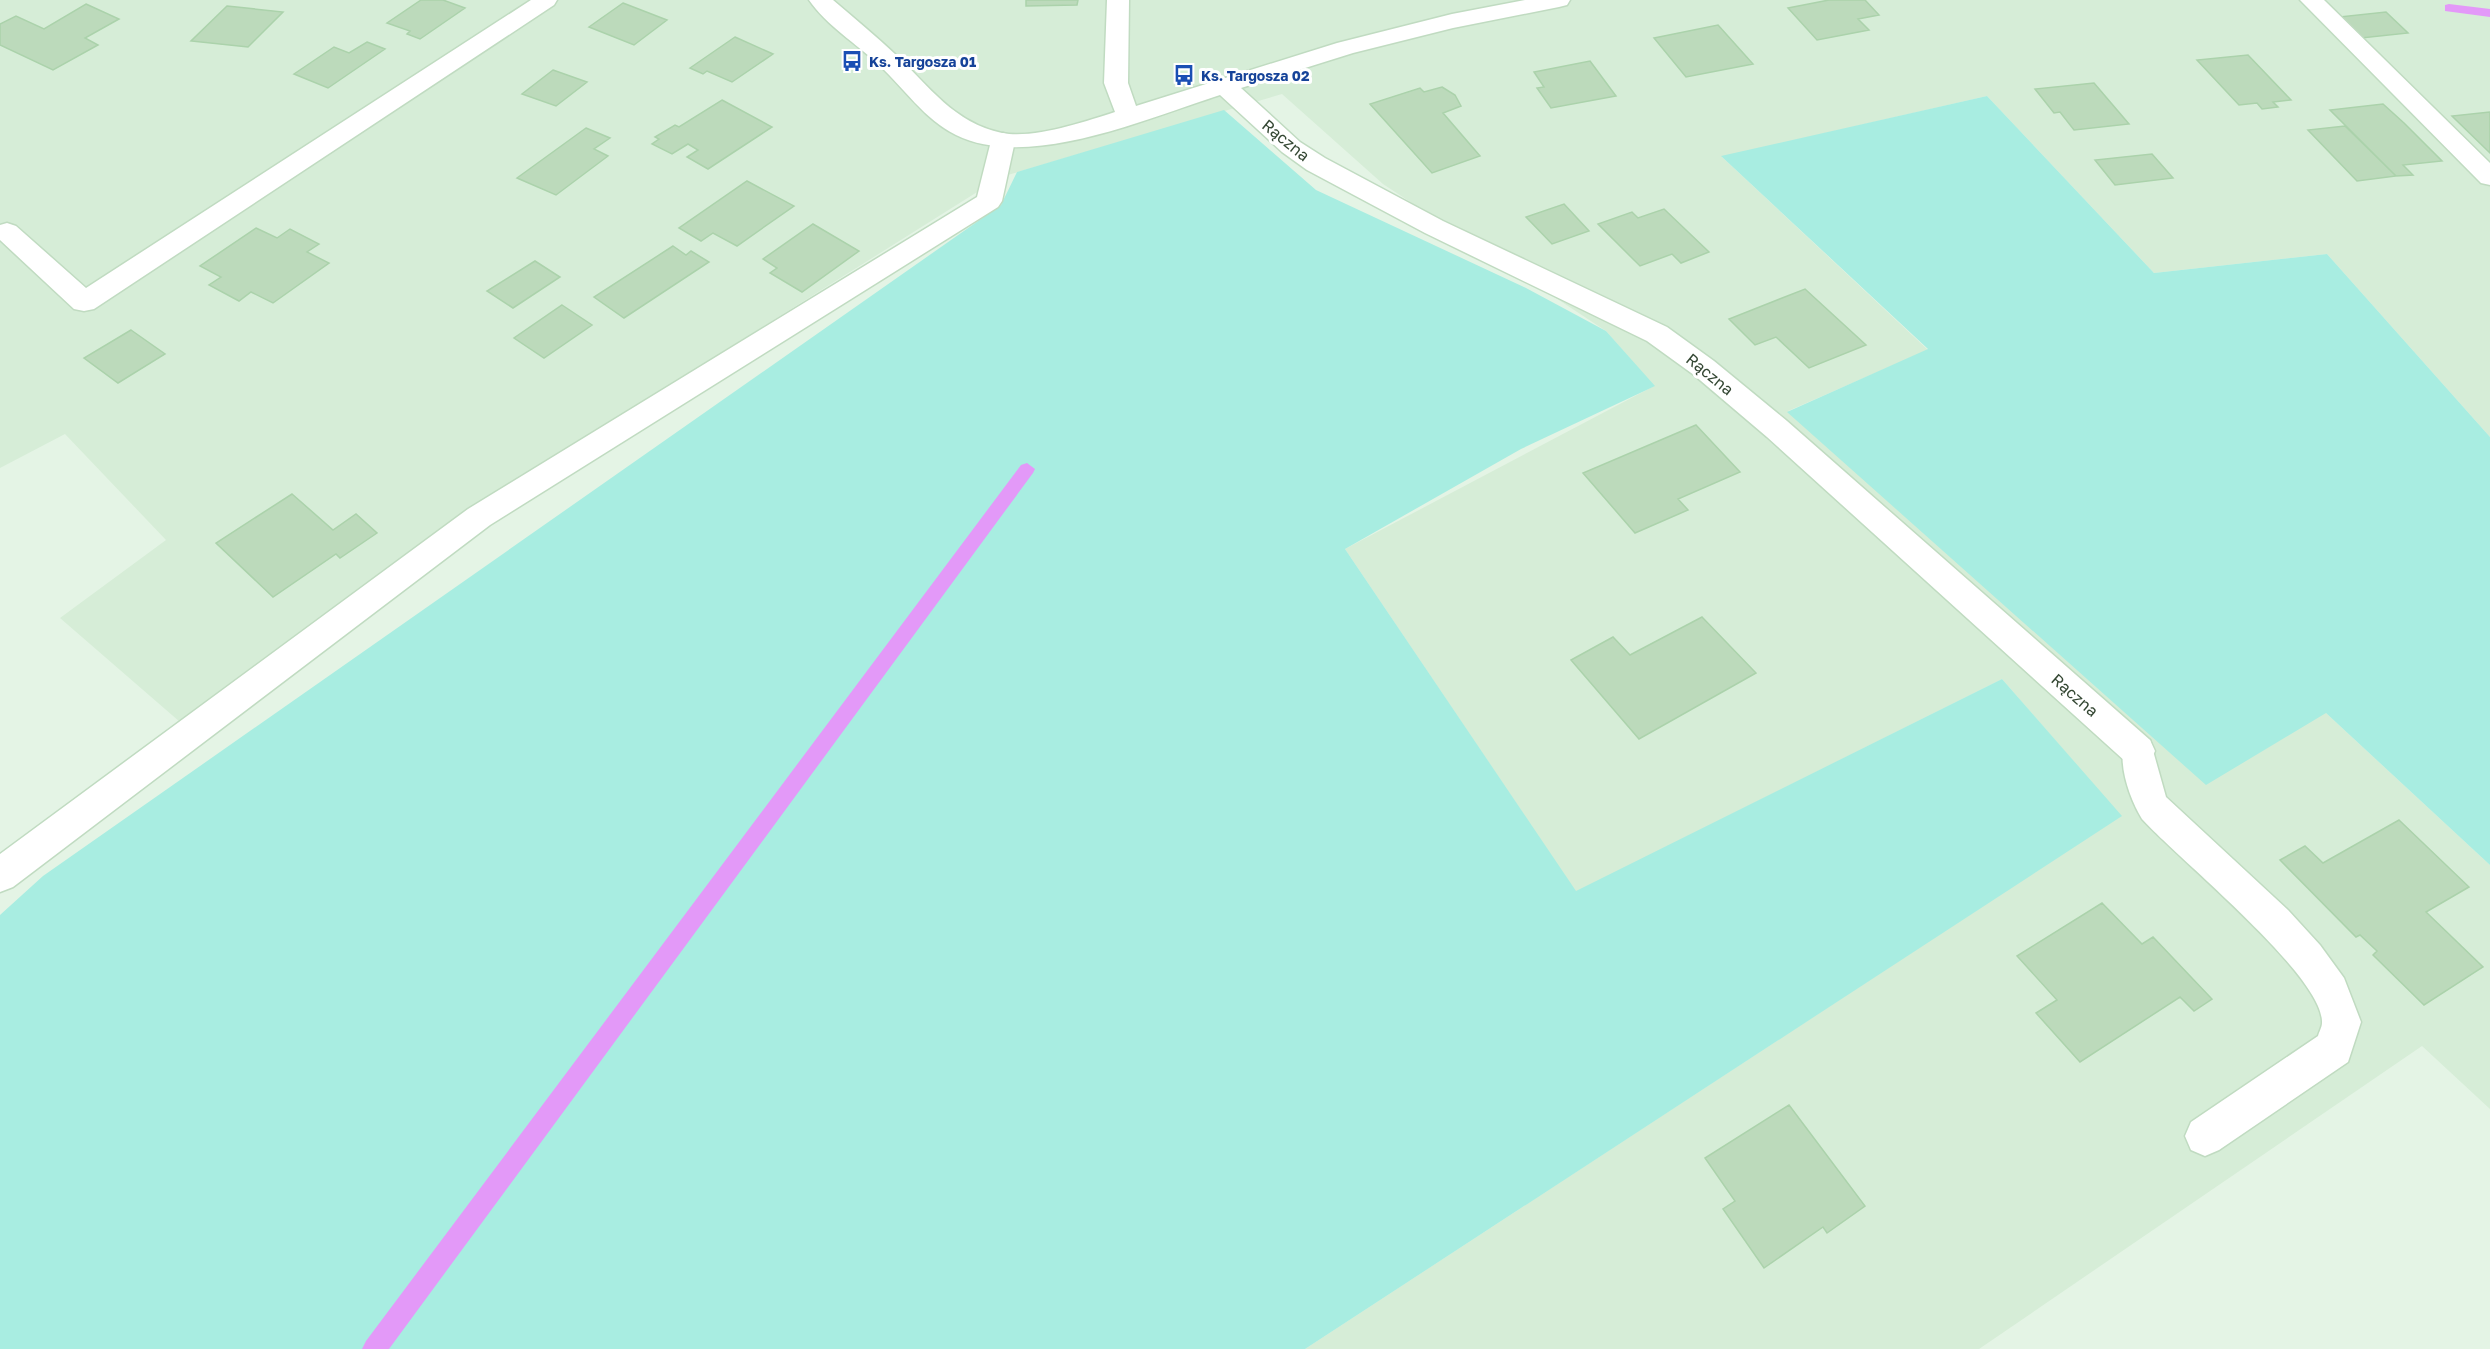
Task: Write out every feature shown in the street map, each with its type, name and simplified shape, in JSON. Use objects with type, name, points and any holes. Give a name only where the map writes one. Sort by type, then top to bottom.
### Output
[{"type":"street","points":[[8,232],[84,302],[546,0]]},
{"type":"street","points":[[820,0],[889,61],[933,108],[965,130],[1003,141],[1058,136],[1345,48],[1452,21],[1559,0]]},
{"type":"street","points":[[1118,0],[1116,83],[1128,116]]},
{"type":"street","points":[[2311,0],[2490,177]]},
{"type":"street","name":"Rączna","points":[[1222,86],[1291,147],[1316,164],[1434,226],[1658,334],[1704,368],[1777,429],[2138,751],[2153,807],[2311,960],[2333,990],[2344,1024],[2340,1040],[2334,1048],[2205,1136]]},
{"type":"street","points":[[0,875],[478,517],[989,201],[1003,141]]},
{"type":"shaded area","points":[[0,0],[2490,0],[2490,437],[2327,254],[2154,273],[1987,96],[1722,157],[1928,350],[1788,411],[2326,713],[2490,865],[2490,1109],[2422,1046],[1979,1349],[1305,1349],[2121,816],[2002,679],[1576,892],[1345,549],[1654,386],[1606,331],[1383,184],[1282,94],[1001,177],[470,511],[180,722],[60,618],[166,540],[65,434],[0,468]]},
{"type":"shaded area","points":[[1987,96],[2154,273],[2327,254],[2490,437],[2490,865],[2326,713],[2206,785],[1787,412],[1928,349],[1721,156]]},
{"type":"shaded area","points":[[1224,110],[1316,190],[1526,288],[1606,331],[1655,386],[1521,449],[1345,549],[1576,891],[2002,679],[2122,816],[1305,1349],[0,1349],[0,915],[43,876],[1001,205],[1017,172]]},
{"type":"building","points":[[421,0],[443,0],[465,8],[420,39],[407,34],[410,31],[387,23]]},
{"type":"building","points":[[1026,0],[1078,0],[1077,5],[1026,6]]},
{"type":"building","points":[[1829,0],[1865,0],[1879,15],[1858,19],[1869,30],[1817,40],[1788,8]]},
{"type":"building","points":[[623,3],[667,20],[634,45],[589,27]]},
{"type":"building","points":[[86,4],[119,19],[85,38],[98,45],[53,70],[0,45],[0,24],[16,16],[44,29]]},
{"type":"building","points":[[227,6],[283,12],[248,47],[191,41]]},
{"type":"building","points":[[2386,12],[2408,33],[2361,38],[2339,17]]},
{"type":"building","points":[[1718,25],[1753,64],[1686,77],[1654,38]]},
{"type":"building","points":[[735,37],[773,54],[732,82],[707,71],[703,74],[690,68]]},
{"type":"building","points":[[367,42],[385,49],[328,88],[294,74],[334,47],[349,53]]},
{"type":"building","points":[[2248,55],[2291,100],[2273,102],[2278,107],[2262,109],[2257,103],[2239,105],[2197,60]]},
{"type":"building","points":[[1590,61],[1616,96],[1551,108],[1537,88],[1544,87],[1534,72]]},
{"type":"building","points":[[553,70],[587,82],[556,106],[522,94]]},
{"type":"building","points":[[2094,83],[2129,124],[2074,130],[2060,112],[2054,113],[2035,89]]},
{"type":"building","points":[[1442,87],[1455,95],[1461,106],[1443,113],[1480,156],[1432,173],[1370,104],[1420,88],[1424,92]]},
{"type":"building","points":[[722,100],[772,127],[708,169],[687,157],[698,150],[688,144],[672,154],[652,144],[659,139],[655,137],[675,125],[679,127]]},
{"type":"building","points":[[2383,104],[2442,161],[2403,165],[2413,175],[2396,176],[2330,110]]},
{"type":"building","points":[[2490,112],[2490,153],[2452,116]]},
{"type":"building","points":[[2345,126],[2396,176],[2357,181],[2308,130]]},
{"type":"building","points":[[586,128],[610,138],[594,149],[608,156],[556,195],[517,178]]},
{"type":"building","points":[[2152,154],[2173,178],[2115,185],[2095,160]]},
{"type":"building","points":[[747,181],[794,206],[737,246],[713,233],[701,241],[679,228]]},
{"type":"building","points":[[1564,204],[1589,231],[1552,244],[1526,217]]},
{"type":"building","points":[[1664,209],[1709,252],[1681,263],[1672,254],[1640,266],[1598,224],[1632,212],[1638,218]]},
{"type":"building","points":[[813,224],[859,251],[802,292],[770,273],[777,268],[763,259]]},
{"type":"building","points":[[256,228],[277,238],[290,229],[319,244],[307,252],[329,263],[273,303],[251,292],[239,301],[209,285],[221,277],[200,266]]},
{"type":"building","points":[[673,246],[686,255],[691,251],[709,262],[624,318],[594,297]]},
{"type":"building","points":[[535,261],[560,277],[513,308],[487,291]]},
{"type":"building","points":[[1805,289],[1866,345],[1809,368],[1776,337],[1755,345],[1729,319]]},
{"type":"building","points":[[562,305],[592,325],[544,358],[514,338]]},
{"type":"building","points":[[131,330],[165,354],[118,383],[84,358]]},
{"type":"building","points":[[1696,425],[1740,472],[1678,499],[1688,510],[1635,533],[1583,473]]},
{"type":"building","points":[[292,494],[333,530],[356,514],[377,533],[340,558],[336,554],[273,597],[216,543]]},
{"type":"building","points":[[1702,617],[1756,673],[1639,739],[1571,660],[1613,637],[1630,655]]},
{"type":"building","points":[[2399,820],[2469,887],[2426,912],[2483,967],[2424,1005],[2373,955],[2377,951],[2360,935],[2356,937],[2280,860],[2305,846],[2323,863]]},
{"type":"building","points":[[2102,903],[2142,944],[2153,937],[2212,999],[2194,1011],[2180,997],[2080,1062],[2036,1013],[2057,1000],[2017,956]]},
{"type":"building","points":[[1789,1105],[1865,1206],[1827,1233],[1823,1227],[1764,1268],[1723,1209],[1735,1201],[1705,1158]]},
{"type":"waterway","points":[[2449,8],[2490,13]]},
{"type":"waterway","points":[[374,1349],[1027,469]]},
{"type":"place","name":"Ks. Targosza 01","points":[[852,61]]},
{"type":"place","name":"Ks. Targosza 02","points":[[1184,75]]}]
